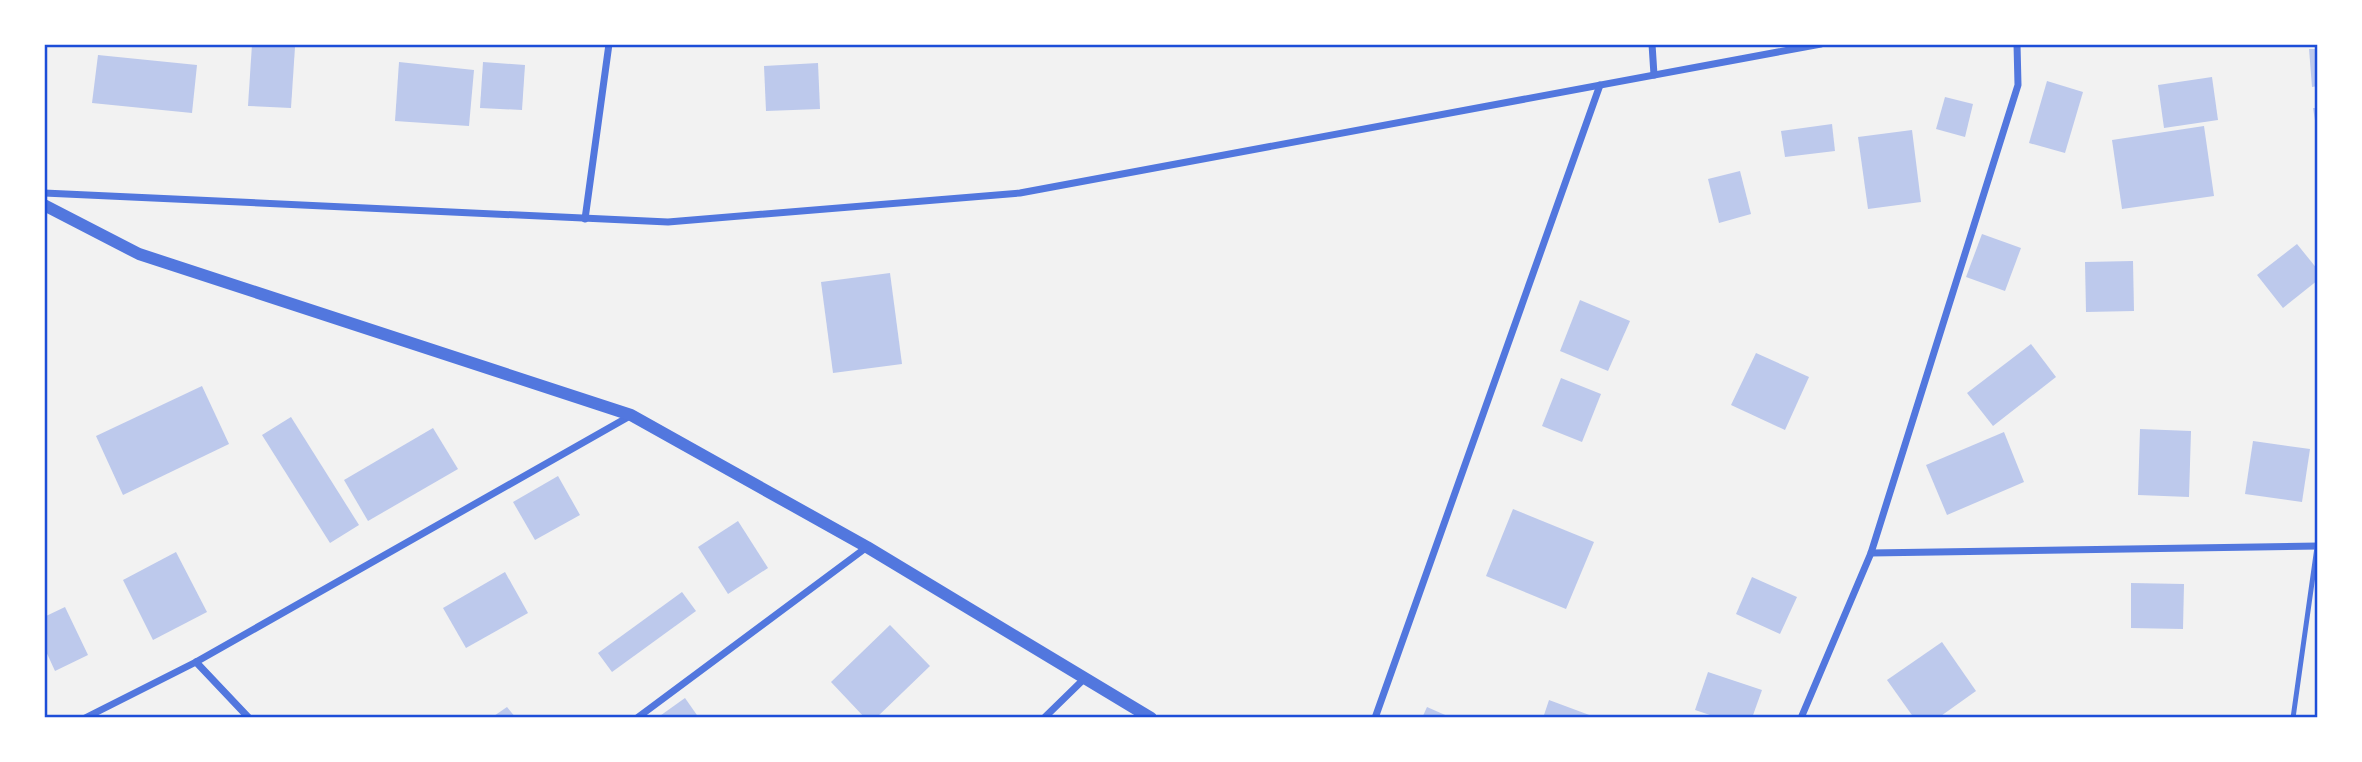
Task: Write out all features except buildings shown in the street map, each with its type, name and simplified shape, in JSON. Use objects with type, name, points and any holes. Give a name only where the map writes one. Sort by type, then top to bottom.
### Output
[{"type":"street","points":[[585,219],[609,44]]},
{"type":"street","points":[[1652,44],[1654,75]]},
{"type":"street","points":[[44,193],[668,222],[1020,193],[1821,44]]},
{"type":"street","points":[[1801,718],[1871,553],[2018,85],[2017,44]]},
{"type":"street","points":[[1375,718],[1600,85]]},
{"type":"street","points":[[44,205],[139,254],[631,415],[867,547],[1151,718]]},
{"type":"street","points":[[85,718],[196,662],[631,415]]},
{"type":"street","points":[[1871,553],[2318,544]]},
{"type":"street","points":[[637,718],[867,547]]},
{"type":"street","points":[[196,662],[248,718]]},
{"type":"street","points":[[1044,718],[1086,677]]},
{"type":"lane","points":[[2293,718],[2318,544]]}]
